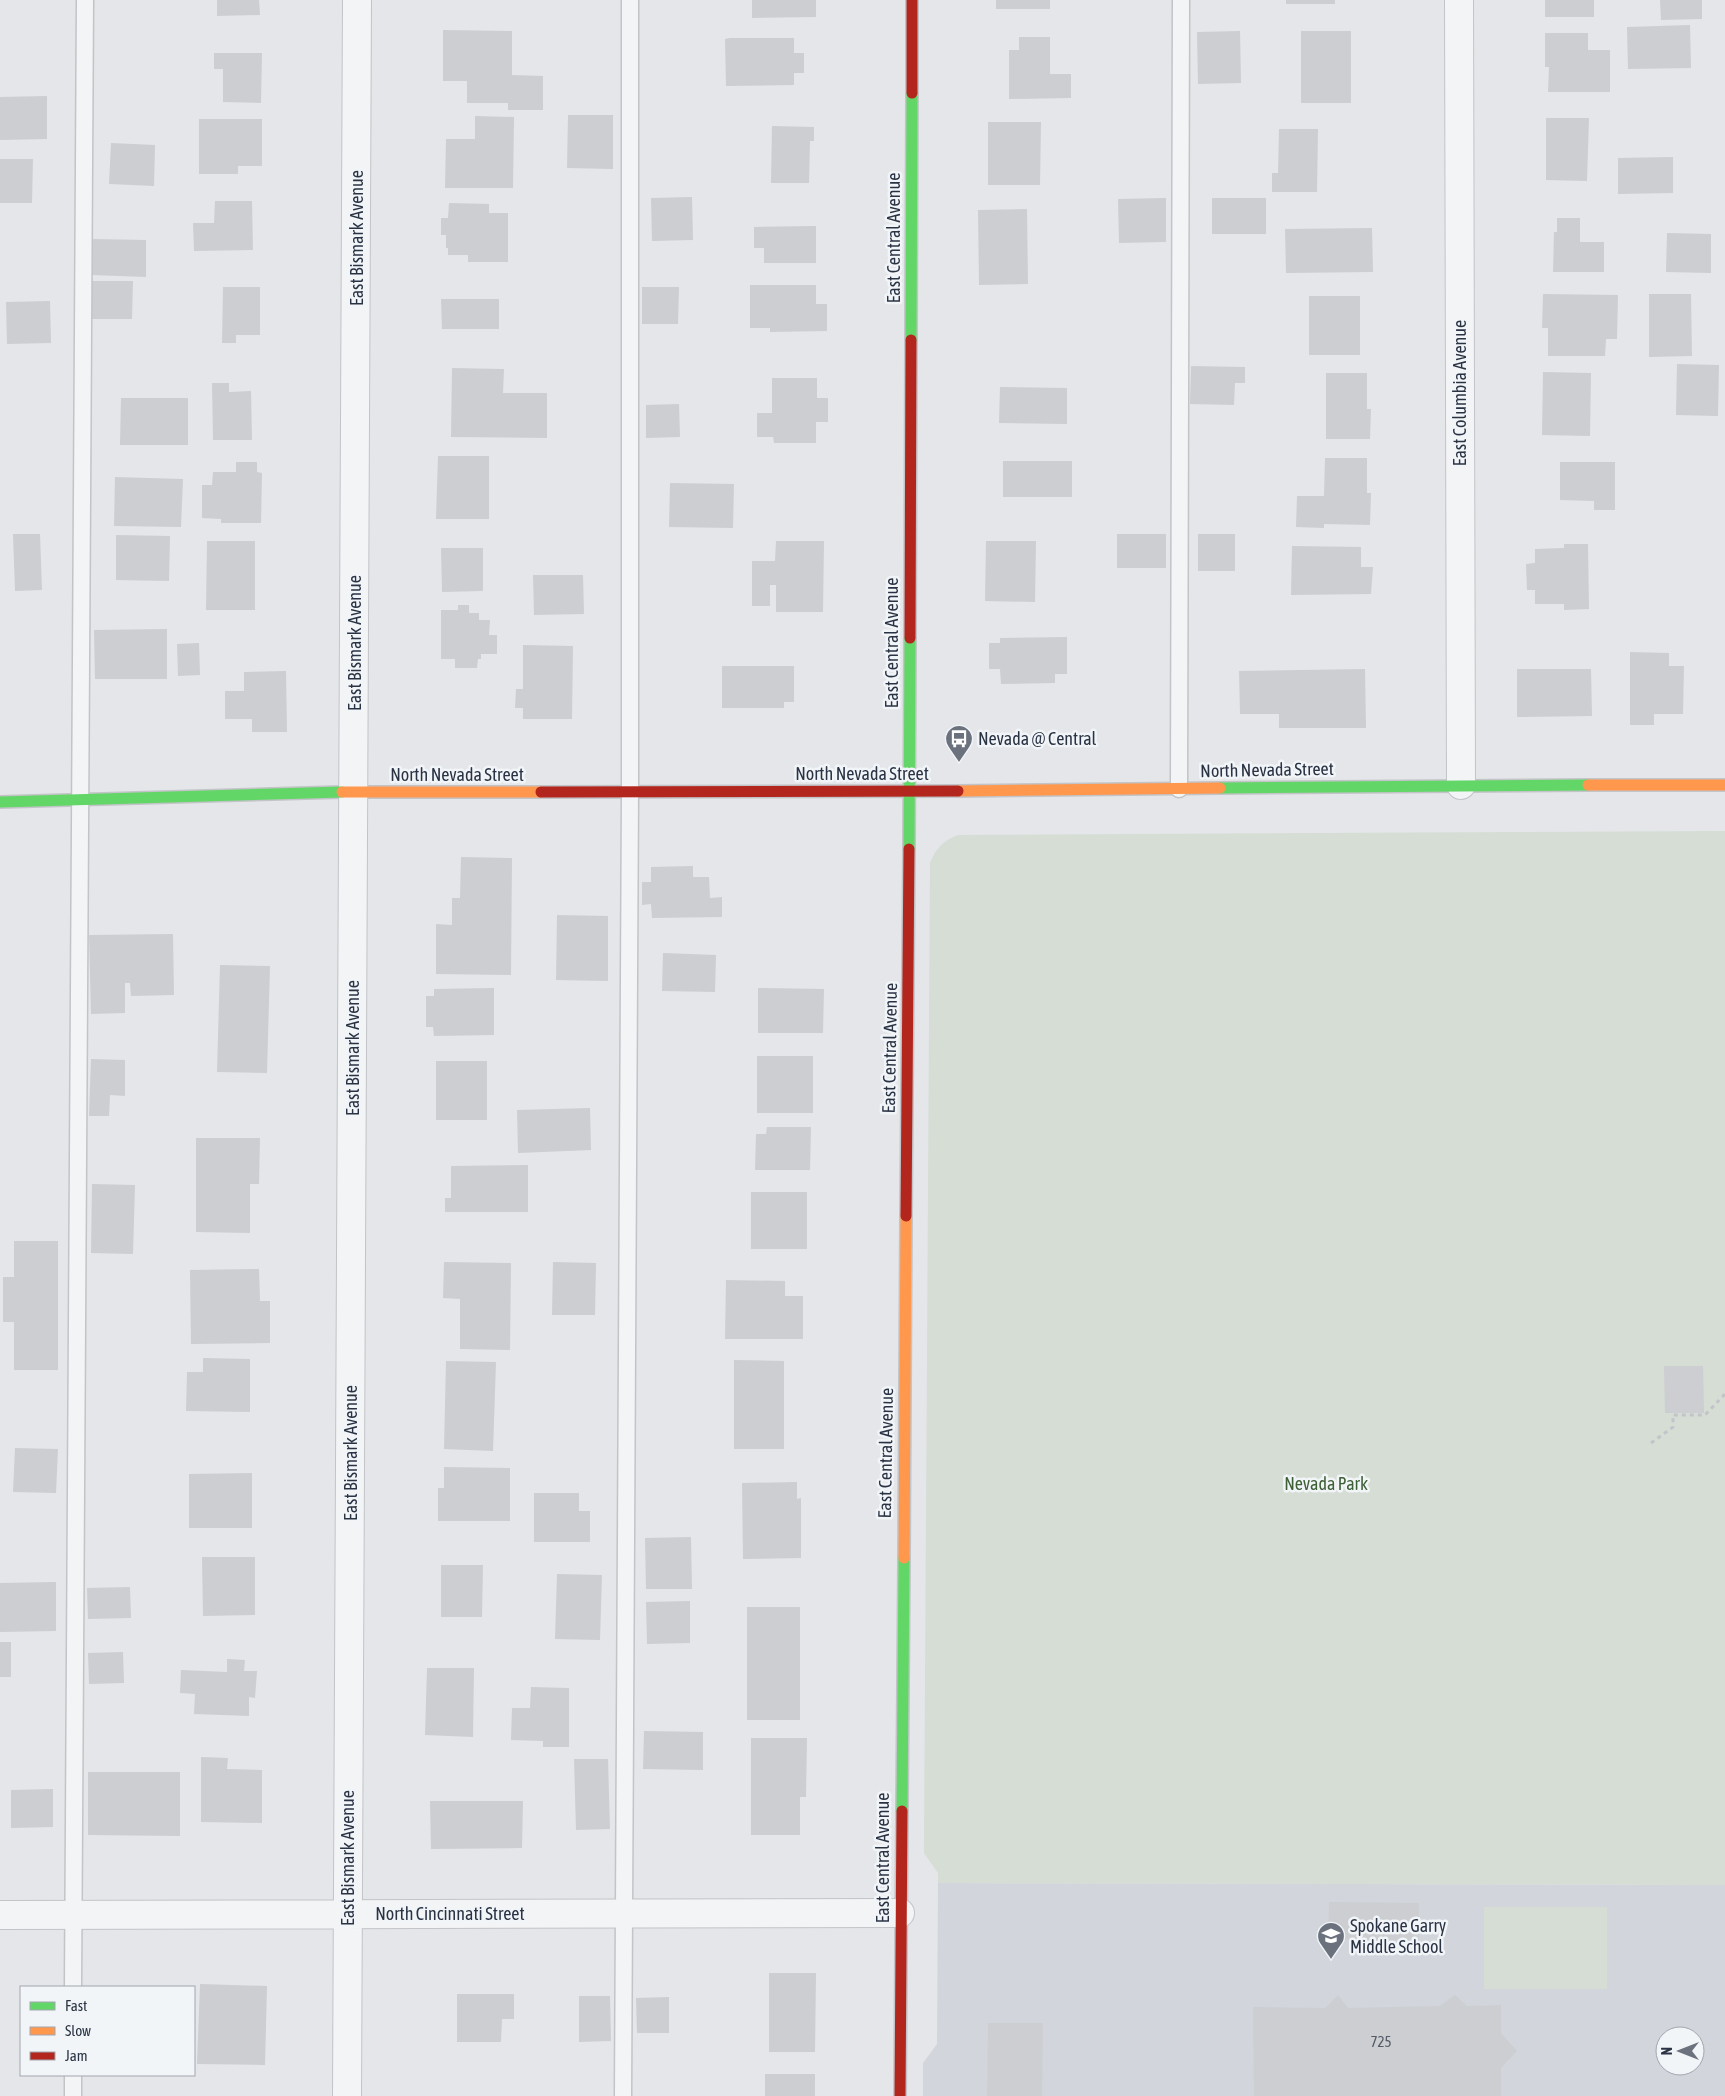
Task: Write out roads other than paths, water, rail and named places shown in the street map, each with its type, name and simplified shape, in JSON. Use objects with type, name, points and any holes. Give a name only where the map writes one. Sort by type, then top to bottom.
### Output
[{"type":"street","name":"East Bismark Avenue","points":[[347,2096],[357,0]]},
{"type":"street","name":"East Central Avenue","points":[[900,2096],[910,792],[912,0]]},
{"type":"street","name":"East Columbia Avenue","points":[[1458,0],[1461,785]]},
{"type":"street","name":"North Nevada Street","points":[[0,802],[354,792],[910,792],[1461,785],[1725,785]]},
{"type":"street","name":"North Cincinnati Street","points":[[0,1915],[900,1913]]},
{"type":"lane","points":[[73,1986],[85,0]]},
{"type":"lane","points":[[622,2096],[630,792],[630,0]]},
{"type":"lane","points":[[1179,789],[1181,0]]},
{"type":"lane","points":[[73,2076],[73,2096]]},
{"type":"place","name":"Nevada @ Central","points":[[959,763]]},
{"type":"place","name":"Spokane Garry Middle School","points":[[1331,1960]]},
{"type":"park label","name":"Nevada Park","points":[[1326,1484]]}]
